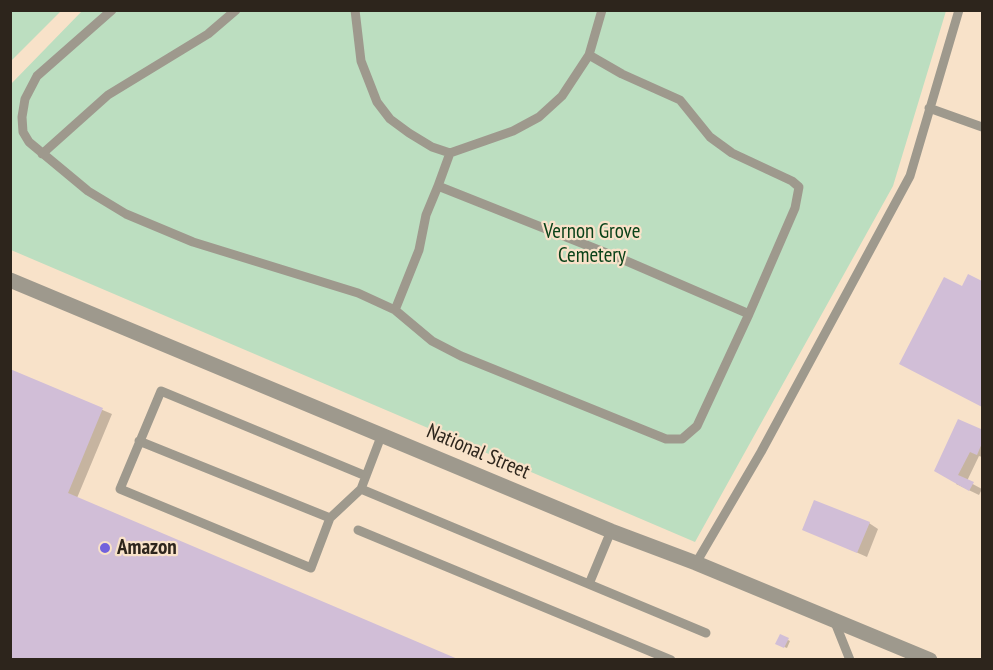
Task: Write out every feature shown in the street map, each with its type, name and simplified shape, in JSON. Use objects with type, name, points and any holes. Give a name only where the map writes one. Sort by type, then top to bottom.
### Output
[{"type":"street","name":"National Street","points":[[10,280],[611,531],[696,563],[930,660]]},
{"type":"lane","points":[[112,10],[37,76],[25,99],[23,132],[42,153],[88,191],[126,214],[193,242],[316,279],[395,310],[432,341],[461,356],[666,439],[682,440],[697,426],[795,208],[799,188],[792,181],[732,153],[710,137],[680,100],[622,74],[590,55]]},
{"type":"lane","points":[[42,153],[108,95],[208,34],[236,10]]},
{"type":"lane","points":[[355,10],[361,62],[377,102],[390,119],[409,133],[432,147],[450,153],[513,132],[539,117],[562,96],[590,55],[602,10]]},
{"type":"lane","points":[[696,563],[761,452],[910,176],[959,10]]},
{"type":"lane","points":[[929,108],[982,127]]},
{"type":"lane","points":[[395,310],[419,250],[426,215],[450,153]]},
{"type":"lane","points":[[438,186],[624,260],[749,314]]},
{"type":"lane","points":[[366,476],[161,391],[120,489],[310,568],[330,518],[361,489],[366,476],[382,434]]},
{"type":"lane","points":[[139,441],[330,518]]},
{"type":"lane","points":[[361,489],[706,633]]},
{"type":"lane","points":[[358,530],[671,660]]},
{"type":"lane","points":[[589,584],[611,531]]},
{"type":"lane","points":[[834,620],[850,660]]},
{"type":"green space","points":[[10,11],[61,11],[11,61]]},
{"type":"green space","name":"Vernon Grove Cemetery","points":[[82,11],[946,11],[893,186],[695,542],[11,250],[11,84]]},
{"type":"building","points":[[968,274],[982,281],[982,407],[899,364],[944,277],[962,286]]},
{"type":"building","name":"Amazon","points":[[10,369],[103,408],[68,493],[460,660],[10,660]]},
{"type":"building","points":[[958,419],[981,429],[982,433],[982,443],[977,455],[970,452],[958,475],[974,482],[969,491],[934,471]]},
{"type":"building","points":[[814,500],[870,522],[857,553],[802,530]]},
{"type":"building","points":[[780,634],[789,638],[784,648],[775,644]]},
{"type":"place","name":"Amazon","points":[[105,548]]}]
